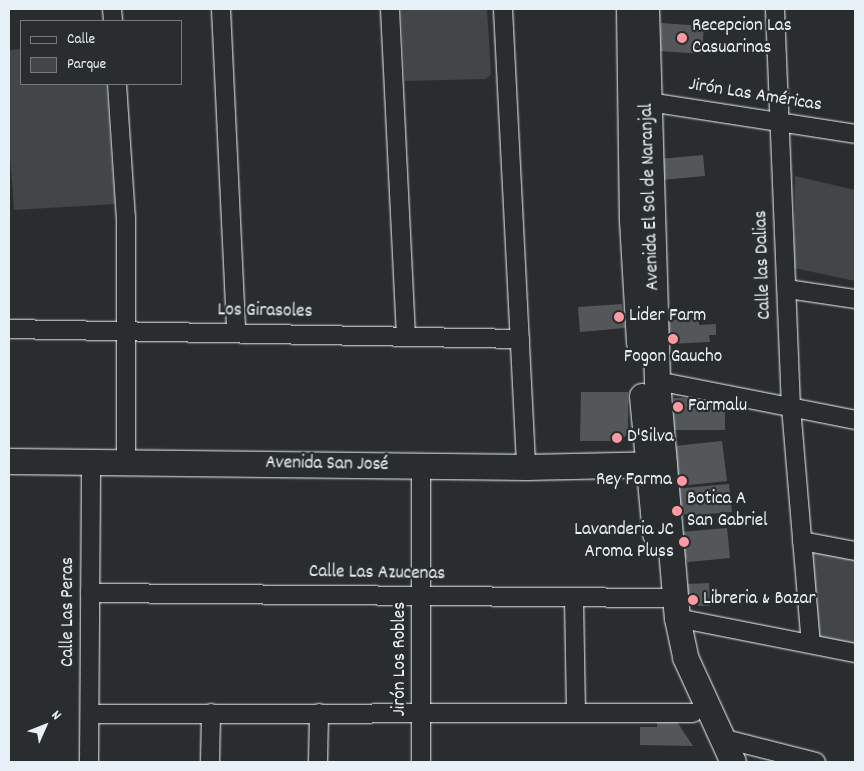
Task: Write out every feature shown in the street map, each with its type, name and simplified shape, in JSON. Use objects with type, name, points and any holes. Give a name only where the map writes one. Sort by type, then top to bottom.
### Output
[{"type":"street","points":[[221,9],[236,333]]},
{"type":"street","points":[[390,9],[406,336]]},
{"type":"street","points":[[503,9],[526,467]]},
{"type":"street","name":"Avenida El Sol de Naranjal","points":[[629,9],[632,220],[656,465],[677,618],[685,657],[733,762]]},
{"type":"street","name":"Avenida El Sol de Naranjal","points":[[646,9],[657,382],[656,465],[663,598],[668,647],[693,713],[716,762]]},
{"type":"street","name":"Calle las Dalias","points":[[775,9],[791,407],[812,643]]},
{"type":"street","points":[[117,85],[126,218],[124,330],[126,462]]},
{"type":"street","name":"Jirón Las Américas","points":[[649,102],[855,134]]},
{"type":"street","points":[[787,289],[855,299]]},
{"type":"street","name":"Los Girasoles","points":[[9,329],[520,339]]},
{"type":"street","points":[[657,382],[855,420]]},
{"type":"street","name":"Avenida San José","points":[[9,461],[526,467],[656,465]]},
{"type":"street","name":"Calle Las Peras","points":[[89,762],[91,462]]},
{"type":"street","name":"Jirón Los Robles","points":[[421,466],[421,762]]},
{"type":"street","points":[[802,541],[855,551]]},
{"type":"street","name":"Calle Las Azucenas","points":[[90,593],[663,598]]},
{"type":"street","points":[[574,598],[576,713]]},
{"type":"street","points":[[677,618],[812,643],[855,653]]},
{"type":"street","points":[[210,762],[211,713]]},
{"type":"street","points":[[318,762],[319,713]]},
{"type":"street","points":[[90,714],[693,713]]},
{"type":"street","points":[[721,738],[816,762]]},
{"type":"green space","points":[[401,9],[487,9],[491,74],[486,79],[405,81]]},
{"type":"green space","points":[[20,49],[20,85],[106,85],[115,204],[14,210],[9,141],[9,50]]},
{"type":"green space","points":[[795,176],[855,190],[855,281],[794,268]]},
{"type":"green space","points":[[812,550],[855,558],[855,646],[819,638]]},
{"type":"building","name":"Recepcion Las Casuarinas","points":[[661,23],[704,26],[702,54],[660,51]]},
{"type":"building","points":[[703,155],[705,176],[661,180],[659,159]]},
{"type":"building","points":[[622,304],[625,328],[580,332],[578,307]]},
{"type":"building","points":[[699,319],[699,325],[716,324],[716,335],[709,335],[710,342],[669,344],[668,320]]},
{"type":"building","points":[[581,392],[628,392],[628,434],[619,441],[580,441]]},
{"type":"building","points":[[674,398],[725,398],[725,430],[674,430]]},
{"type":"building","points":[[722,441],[727,481],[679,486],[674,446]]},
{"type":"building","points":[[729,484],[732,512],[695,515],[696,523],[689,524],[688,514],[675,515],[673,489]]},
{"type":"building","points":[[727,528],[730,558],[688,562],[683,555],[681,532]]},
{"type":"building","points":[[709,583],[710,606],[699,606],[690,602],[685,584]]},
{"type":"building","points":[[657,721],[677,722],[693,746],[640,745],[640,727],[657,727]]},
{"type":"place","name":"Recepcion Las Casuarinas","points":[[682,38]]},
{"type":"place","name":"Lider Farm","points":[[619,317]]},
{"type":"place","name":"Fogon Gaucho","points":[[673,339]]},
{"type":"place","name":"Farmalu","points":[[678,407]]},
{"type":"place","name":"D'Silva","points":[[617,438]]},
{"type":"place","name":"Rey Farma","points":[[682,481]]},
{"type":"place","name":"Botica A San Gabriel","points":[[677,511]]},
{"type":"place","name":"Lavanderia JC Aroma Pluss","points":[[684,542]]},
{"type":"place","name":"Libreria & Bazar","points":[[693,600]]}]
